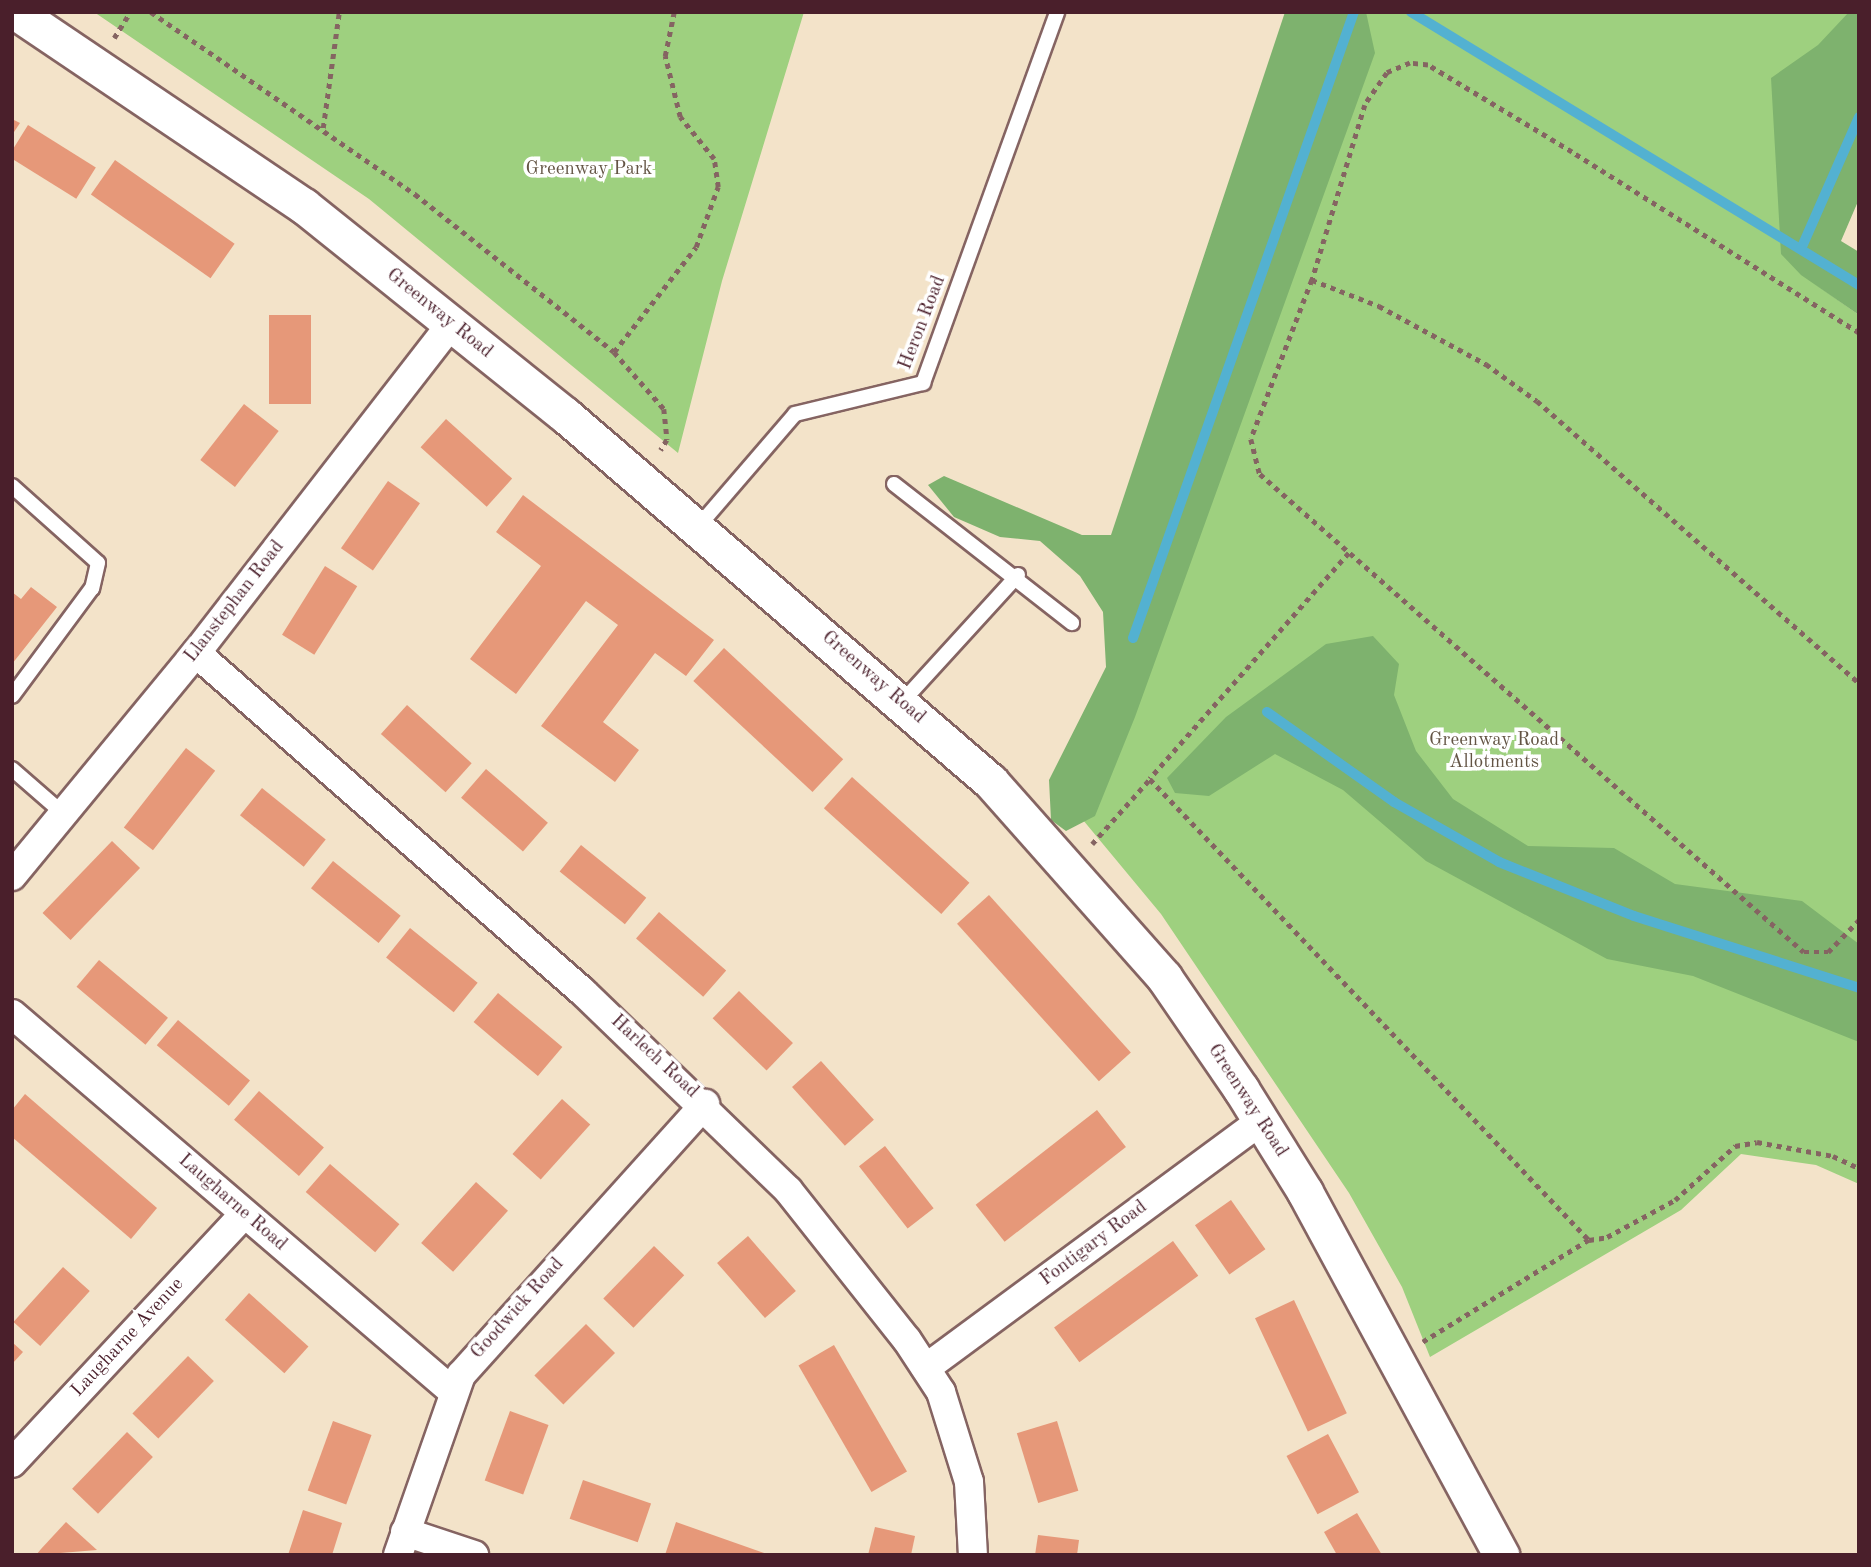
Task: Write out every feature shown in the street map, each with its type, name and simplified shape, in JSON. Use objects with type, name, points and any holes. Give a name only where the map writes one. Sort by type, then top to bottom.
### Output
[{"type":"street","name":"Greenway Road","points":[[16,12],[234,155],[452,323],[902,702],[991,782],[1071,869],[1164,977],[1261,1121],[1395,1359],[1492,1552]]},
{"type":"street","name":"Llanstephan Road","points":[[12,876],[196,653],[452,323]]},
{"type":"street","name":"Harlech Road","points":[[196,653],[705,1104],[788,1190],[926,1368],[961,1449],[973,1510],[973,1555]]},
{"type":"street","name":"Laugharne Road","points":[[12,1014],[452,1391]]},
{"type":"street","name":"Goodwick Road","points":[[402,1544],[452,1391],[477,1352],[705,1104]]},
{"type":"street","name":"Fontigary Road","points":[[926,1368],[1261,1121]]},
{"type":"street","name":"Laugharne Avenue","points":[[12,1463],[244,1214]]},
{"type":"street","points":[[402,1544],[474,1555]]},
{"type":"lane","name":"Heron Road","points":[[696,528],[795,414],[923,383],[1057,12]]},
{"type":"lane","points":[[894,484],[1018,575],[1072,623]]},
{"type":"lane","points":[[12,486],[98,563],[92,588],[12,696]]},
{"type":"lane","points":[[902,702],[1018,575]]},
{"type":"lane","points":[[12,769],[65,815]]},
{"type":"path","points":[[112,42],[130,12]]},
{"type":"path","points":[[151,12],[323,128],[614,352],[664,409],[667,440],[662,450]]},
{"type":"path","points":[[323,128],[339,12]]},
{"type":"path","points":[[614,352],[696,247],[718,187],[714,159],[680,117],[665,56],[674,12]]},
{"type":"path","points":[[1859,333],[1561,145],[1427,65],[1410,63],[1387,73],[1365,105],[1312,280],[1251,439],[1260,474],[1804,952],[1828,952],[1859,920]]},
{"type":"path","points":[[1312,280],[1379,306],[1486,364],[1537,401],[1859,682]]},
{"type":"path","points":[[1071,869],[1349,553]]},
{"type":"path","points":[[1150,779],[1589,1240]]},
{"type":"path","points":[[1395,1359],[1589,1240],[1607,1237],[1675,1200],[1735,1146],[1770,1144],[1833,1156],[1859,1168]]},
{"type":"green space","name":"Greenway Park","points":[[94,12],[804,12],[722,281],[678,453],[369,199]]},
{"type":"green space","points":[[1285,12],[1366,12],[1375,53],[1135,717],[1095,816],[1066,831],[1051,820],[1049,780],[1106,667],[1103,612],[1080,576],[1040,541],[1000,537],[954,517],[928,485],[944,476],[1082,535],[1111,535]]},
{"type":"green space","name":"Greenway Road Allotments","points":[[1328,12],[1859,12],[1859,199],[1815,284],[1859,315],[1859,1184],[1816,1165],[1741,1154],[1681,1210],[1430,1357],[1402,1287],[1349,1193],[1161,914],[1083,820]]},
{"type":"green space","points":[[1849,12],[1859,12],[1859,199],[1841,241],[1859,252],[1859,315],[1801,275],[1781,254],[1771,78],[1818,45]]},
{"type":"green space","points":[[1373,636],[1399,664],[1394,695],[1416,751],[1453,799],[1528,846],[1614,848],[1675,884],[1802,901],[1859,944],[1859,1042],[1693,976],[1607,959],[1426,861],[1343,790],[1275,754],[1209,796],[1175,793],[1167,778],[1226,717],[1326,644]]},
{"type":"building","points":[[12,119],[20,123],[12,135]]},
{"type":"building","points":[[28,125],[96,167],[76,199],[12,159],[12,151]]},
{"type":"building","points":[[115,160],[235,244],[211,278],[91,194]]},
{"type":"building","points":[[269,315],[311,315],[311,404],[269,404]]},
{"type":"building","points":[[244,404],[279,431],[235,487],[200,460]]},
{"type":"building","points":[[446,419],[512,479],[487,507],[421,447]]},
{"type":"building","points":[[388,481],[420,503],[373,571],[341,548]]},
{"type":"building","points":[[523,495],[714,640],[686,676],[655,653],[603,722],[639,750],[615,782],[541,726],[618,625],[586,601],[516,694],[470,659],[541,566],[496,532]]},
{"type":"building","points":[[325,566],[357,586],[314,655],[282,635]]},
{"type":"building","points":[[31,587],[57,607],[12,664],[12,592],[21,599]]},
{"type":"building","points":[[724,648],[843,759],[813,792],[693,681]]},
{"type":"building","points":[[407,705],[472,763],[446,792],[381,734]]},
{"type":"building","points":[[186,748],[215,771],[153,850],[124,828]]},
{"type":"building","points":[[486,769],[548,823],[523,851],[461,798]]},
{"type":"building","points":[[852,777],[969,883],[941,914],[824,808]]},
{"type":"building","points":[[262,788],[326,840],[304,867],[240,815]]},
{"type":"building","points":[[112,841],[140,868],[71,940],[43,913]]},
{"type":"building","points":[[581,845],[646,898],[625,924],[560,871]]},
{"type":"building","points":[[333,861],[401,916],[379,943],[311,888]]},
{"type":"building","points":[[989,895],[1131,1053],[1099,1081],[957,924]]},
{"type":"building","points":[[659,912],[726,970],[703,997],[636,938]]},
{"type":"building","points":[[410,928],[478,983],[454,1012],[386,958]]},
{"type":"building","points":[[99,960],[168,1018],[145,1045],[77,987]]},
{"type":"building","points":[[739,991],[793,1043],[767,1070],[713,1018]]},
{"type":"building","points":[[498,993],[562,1047],[538,1076],[474,1022]]},
{"type":"building","points":[[178,1020],[250,1080],[229,1106],[157,1045]]},
{"type":"building","points":[[821,1061],[874,1120],[845,1146],[792,1087]]},
{"type":"building","points":[[259,1091],[324,1147],[299,1176],[234,1120]]},
{"type":"building","points":[[25,1094],[157,1208],[131,1239],[12,1137],[12,1110]]},
{"type":"building","points":[[562,1099],[590,1124],[541,1179],[512,1154]]},
{"type":"building","points":[[1097,1110],[1126,1147],[1005,1242],[976,1205]]},
{"type":"building","points":[[885,1146],[934,1208],[908,1229],[859,1166]]},
{"type":"building","points":[[330,1164],[399,1224],[375,1252],[306,1192]]},
{"type":"building","points":[[476,1182],[508,1211],[453,1272],[421,1243]]},
{"type":"building","points":[[1231,1200],[1265,1249],[1229,1274],[1195,1225]]},
{"type":"building","points":[[748,1236],[796,1291],[765,1318],[717,1263]]},
{"type":"building","points":[[1173,1241],[1198,1276],[1079,1362],[1054,1327]]},
{"type":"building","points":[[654,1246],[684,1275],[634,1328],[603,1299]]},
{"type":"building","points":[[63,1267],[90,1291],[40,1346],[13,1322]]},
{"type":"building","points":[[249,1293],[308,1347],[284,1373],[225,1320]]},
{"type":"building","points":[[1294,1300],[1347,1413],[1308,1431],[1255,1318]]},
{"type":"building","points":[[586,1324],[615,1353],[563,1405],[534,1376]]},
{"type":"building","points":[[12,1342],[23,1352],[12,1364]]},
{"type":"building","points":[[834,1345],[907,1471],[871,1492],[798,1366]]},
{"type":"building","points":[[188,1356],[214,1381],[158,1439],[132,1414]]},
{"type":"building","points":[[510,1411],[549,1425],[523,1495],[485,1481]]},
{"type":"building","points":[[333,1421],[372,1435],[346,1505],[308,1491]]},
{"type":"building","points":[[1057,1421],[1078,1491],[1038,1503],[1017,1433]]},
{"type":"building","points":[[127,1432],[153,1457],[98,1514],[72,1489]]},
{"type":"building","points":[[1328,1434],[1359,1492],[1317,1514],[1287,1456]]},
{"type":"building","points":[[583,1480],[651,1503],[638,1542],[570,1519]]},
{"type":"building","points":[[303,1510],[342,1523],[332,1555],[288,1555]]},
{"type":"building","points":[[1357,1513],[1382,1555],[1337,1555],[1324,1532]]},
{"type":"building","points":[[66,1522],[97,1550],[36,1555],[41,1549]]},
{"type":"building","points":[[676,1522],[767,1554],[767,1555],[665,1555]]},
{"type":"building","points":[[875,1527],[915,1536],[911,1555],[868,1555]]},
{"type":"building","points":[[1038,1535],[1079,1540],[1077,1555],[1035,1555]]},
{"type":"waterway","points":[[1133,638],[1354,12]]},
{"type":"waterway","points":[[1411,12],[1859,285]]},
{"type":"waterway","points":[[1801,249],[1859,117]]},
{"type":"waterway","points":[[1267,712],[1394,802],[1499,862],[1634,916],[1859,988]]}]
